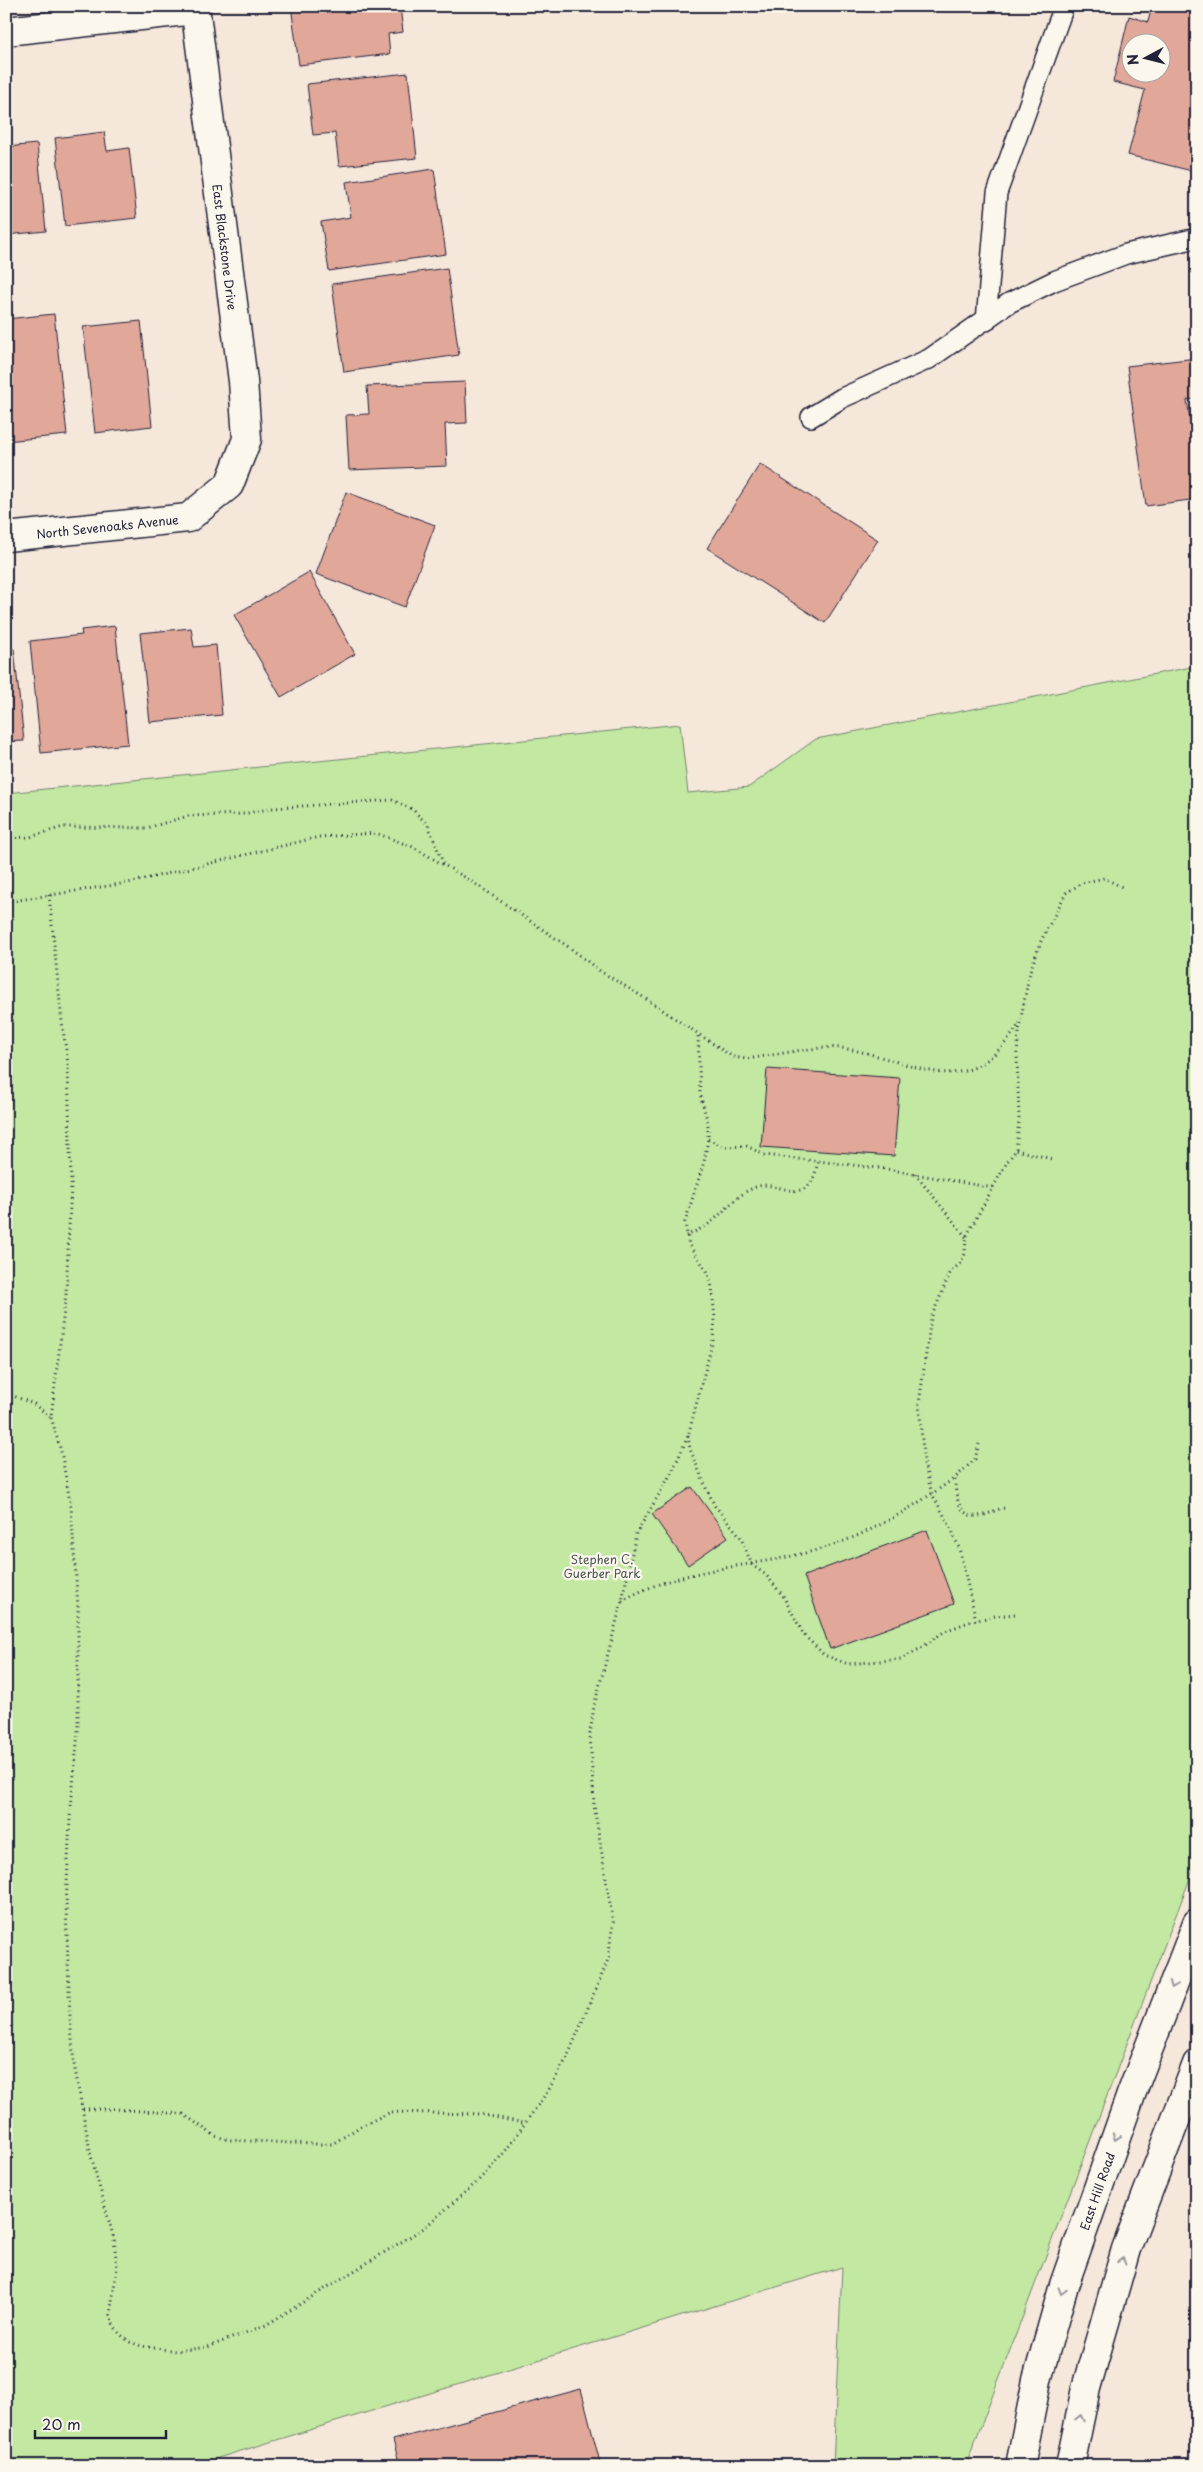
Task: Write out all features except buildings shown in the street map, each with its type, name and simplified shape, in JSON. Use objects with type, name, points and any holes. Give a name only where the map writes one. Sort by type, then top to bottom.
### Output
[{"type":"street","points":[[6,31],[195,8]]},
{"type":"street","name":"East Blackstone Drive","points":[[195,8],[244,400],[247,439],[229,485]]},
{"type":"street","name":"North Sevenoaks Avenue","points":[[6,537],[188,518],[229,485]]},
{"type":"street","name":"East Hill Road","points":[[1020,2466],[1037,2380],[1064,2284],[1132,2092],[1197,1923]]},
{"type":"street","points":[[1070,2466],[1086,2388],[1126,2248],[1197,2064]]},
{"type":"lane","points":[[986,321],[997,193],[1064,6]]},
{"type":"lane","points":[[811,416],[842,398],[928,359],[1009,304],[1054,281],[1126,254],[1197,238]]},
{"type":"path","points":[[6,838],[30,837],[63,827],[147,828],[188,816],[243,814],[273,808],[392,800],[412,809],[428,825],[443,864]]},
{"type":"path","points":[[6,902],[133,882],[279,846],[336,835],[376,833],[383,834],[413,847],[443,864],[733,1057],[746,1060],[825,1048],[841,1048],[915,1068],[938,1072],[964,1072],[983,1064],[1005,1045],[1020,1023]]},
{"type":"path","points":[[976,1620],[959,1548],[951,1528],[932,1494],[924,1463],[919,1404],[930,1318],[951,1271],[960,1264],[965,1254],[966,1237],[1016,1150],[1019,1120],[1018,1053],[1024,997],[1035,956],[1053,915],[1066,893],[1082,883],[1104,878],[1122,887]]},
{"type":"path","points":[[49,895],[68,1064],[71,1184],[66,1294],[51,1417],[65,1472],[76,1553],[78,1746],[70,1817],[66,1906],[70,2017],[74,2064],[91,2156],[114,2239],[117,2268],[110,2315],[114,2326],[130,2342],[176,2351],[208,2347],[266,2325],[424,2228],[477,2182],[504,2153],[548,2090],[567,2058],[608,1960],[612,1936],[613,1922],[594,1805],[590,1734],[594,1706],[622,1600],[636,1534],[673,1470],[688,1436],[713,1340],[714,1302],[707,1271],[689,1245],[685,1222],[704,1162],[708,1139],[708,1122],[700,1094],[698,1035]]},
{"type":"path","points":[[708,1139],[724,1147],[747,1146],[764,1155],[914,1174],[993,1188]]},
{"type":"path","points":[[1016,1150],[1052,1159]]},
{"type":"path","points":[[686,1236],[710,1223],[733,1201],[759,1186],[770,1184],[801,1190],[808,1186],[816,1174],[818,1161]]},
{"type":"path","points":[[914,1174],[966,1237]]},
{"type":"path","points":[[6,1393],[34,1404],[51,1417]]},
{"type":"path","points":[[688,1436],[690,1449],[706,1488],[716,1506],[740,1536],[752,1565],[766,1575],[783,1596],[804,1635],[824,1656],[848,1664],[901,1659],[923,1647],[945,1631],[976,1620],[1016,1614]]},
{"type":"path","points":[[622,1600],[642,1589],[669,1580],[752,1565],[813,1551],[854,1537],[907,1512],[955,1478],[975,1459],[978,1444]]},
{"type":"path","points":[[955,1478],[954,1495],[962,1510],[973,1516],[985,1515],[994,1509],[1006,1508]]},
{"type":"path","points":[[82,2109],[124,2109],[183,2114],[215,2136],[229,2140],[305,2144],[332,2144],[361,2126],[391,2112],[479,2114],[524,2123]]},
{"type":"green space","name":"Stephen C. Guerber Park","points":[[1197,666],[1197,1860],[968,2460],[970,2466],[833,2466],[842,2267],[192,2466],[6,2466],[6,793],[680,724],[688,793],[749,787],[816,739]]}]
